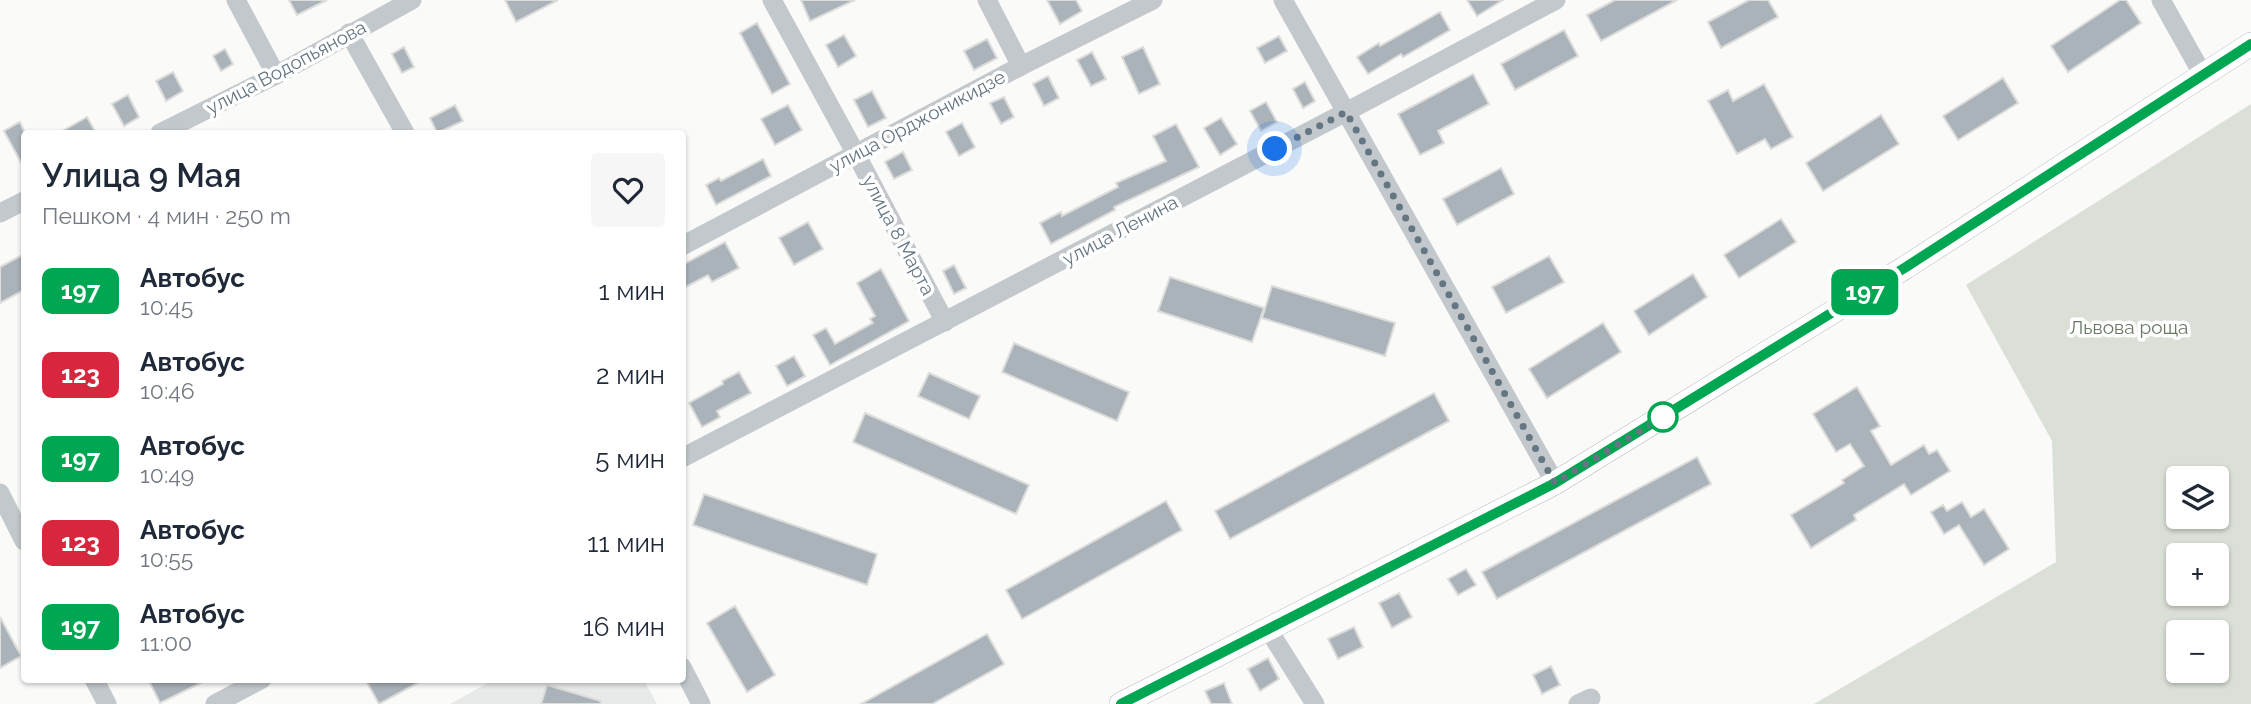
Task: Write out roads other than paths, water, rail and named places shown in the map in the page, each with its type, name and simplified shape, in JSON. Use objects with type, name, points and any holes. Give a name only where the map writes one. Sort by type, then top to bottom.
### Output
[{"type":"main road","points":[[1121,704],[1555,483],[1906,267],[2251,44]]},
{"type":"street","points":[[236,0],[276,75]]},
{"type":"street","name":"улица Водопьянова","points":[[166,130],[276,75],[412,0]]},
{"type":"street","name":"улица 8 Марта","points":[[772,0],[945,322]]},
{"type":"street","points":[[987,0],[1021,66]]},
{"type":"street","name":"улица Орджоникидзе","points":[[686,244],[1021,66],[1153,0]]},
{"type":"street","points":[[1283,0],[1555,483]]},
{"type":"street","name":"улица Ленина","points":[[686,456],[1556,0]]},
{"type":"street","points":[[2161,0],[2203,75]]},
{"type":"street","points":[[349,33],[403,130]]},
{"type":"street","points":[[0,213],[21,202]]},
{"type":"street","points":[[0,493],[21,535]]},
{"type":"street","points":[[1269,629],[1315,704]]},
{"type":"street","points":[[686,675],[701,704]]},
{"type":"street","points":[[96,683],[107,704]]},
{"type":"street","points":[[215,704],[254,683]]},
{"type":"park label","name":"Львова роща","points":[[2129,327]]}]
